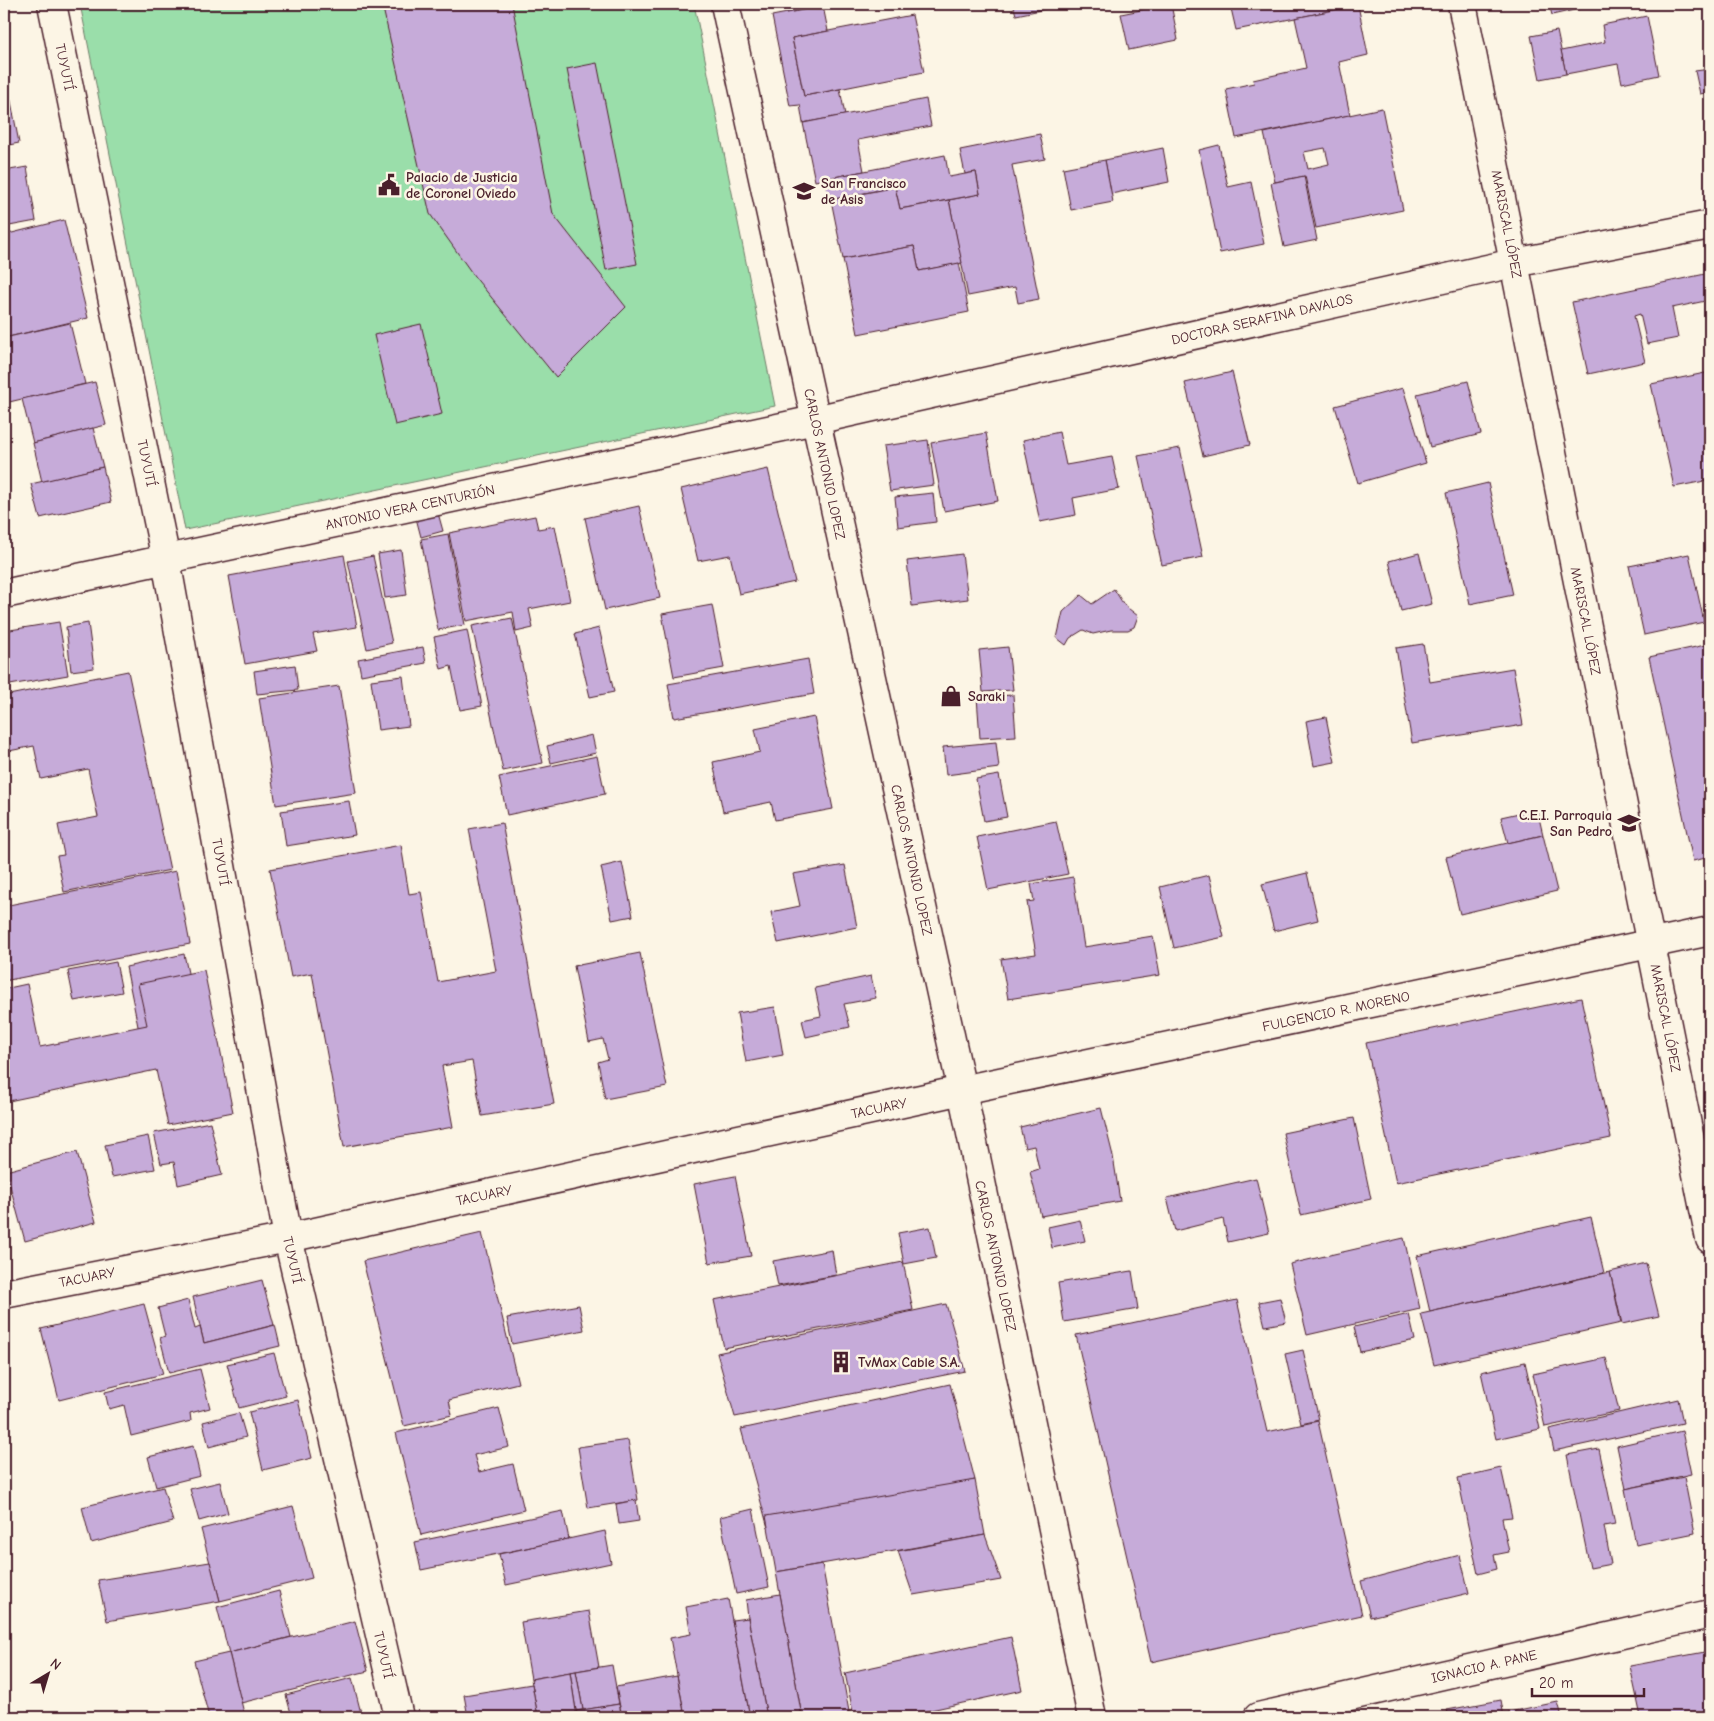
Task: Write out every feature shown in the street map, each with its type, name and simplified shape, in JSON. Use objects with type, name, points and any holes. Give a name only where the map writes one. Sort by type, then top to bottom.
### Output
[{"type":"street","name":"TUYUTÍ","points":[[52,4],[166,560],[288,1238],[399,1717]]},
{"type":"street","name":"CARLOS ANTONIO LOPEZ","points":[[725,4],[962,1090],[1092,1717]]},
{"type":"street","name":"MARISCAL LÓPEZ","points":[[1462,4],[1710,1239]]},
{"type":"street","name":"DOCTORA SERAFINA DAVALOS","points":[[815,420],[1514,263],[1710,225]]},
{"type":"street","name":"ANTONIO VERA CENTURIÓN","points":[[4,594],[815,420]]},
{"type":"street","name":"FULGENCIO R. MORENO","points":[[962,1090],[1710,931]]},
{"type":"street","name":"TACUARY","points":[[4,1294],[288,1238],[962,1090]]},
{"type":"street","name":"IGNACIO A. PANE","points":[[1258,1717],[1710,1614]]},
{"type":"green space","points":[[80,4],[694,4],[775,406],[185,530]]},
{"type":"building","points":[[382,4],[512,4],[553,214],[626,307],[556,377],[474,276],[430,214]]},
{"type":"building","points":[[785,4],[837,4],[787,13]]},
{"type":"building","points":[[1013,4],[1070,4],[1016,15]]},
{"type":"building","points":[[1171,4],[1178,40],[1129,50],[1121,14]]},
{"type":"building","points":[[1230,4],[1364,4],[1236,30]]},
{"type":"building","points":[[1549,4],[1601,4],[1552,15]]},
{"type":"building","points":[[1358,5],[1368,55],[1339,62],[1350,115],[1236,138],[1226,89],[1254,83],[1253,80],[1306,68],[1295,18]]},
{"type":"building","points":[[823,6],[828,31],[792,38],[804,96],[840,89],[845,115],[803,123],[800,105],[790,106],[772,16]]},
{"type":"building","points":[[912,15],[924,72],[804,96],[792,38]]},
{"type":"building","points":[[1647,16],[1659,75],[1622,83],[1618,64],[1566,74],[1561,51],[1605,42],[1602,25]]},
{"type":"building","points":[[1557,31],[1566,74],[1540,79],[1531,36]]},
{"type":"building","points":[[597,63],[637,264],[606,270],[567,69]]},
{"type":"building","points":[[1710,69],[1710,92],[1700,94],[1695,71]]},
{"type":"building","points":[[8,86],[19,143],[4,146],[4,87]]},
{"type":"building","points":[[926,99],[931,126],[858,140],[864,171],[815,181],[803,123]]},
{"type":"building","points":[[1382,108],[1403,210],[1316,228],[1305,176],[1275,182],[1264,133]],"holes":[[[1325,148],[1329,164],[1308,169],[1304,152]]]},
{"type":"building","points":[[1040,134],[1045,159],[1012,165],[1039,299],[1018,303],[1015,287],[968,296],[949,200],[980,194],[976,172],[965,174],[960,150]]},
{"type":"building","points":[[1219,145],[1228,187],[1251,182],[1264,244],[1220,253],[1199,150]]},
{"type":"building","points":[[1163,148],[1169,182],[1111,194],[1105,160]]},
{"type":"building","points":[[945,155],[949,177],[976,172],[980,194],[900,209],[895,187],[829,200],[824,179]]},
{"type":"building","points":[[1105,160],[1113,202],[1071,210],[1063,168]]},
{"type":"building","points":[[27,167],[36,221],[4,227],[4,171]]},
{"type":"building","points":[[1304,176],[1317,240],[1284,247],[1271,183]]},
{"type":"building","points":[[895,187],[900,209],[949,200],[962,263],[919,271],[914,246],[843,259],[831,200]]},
{"type":"building","points":[[64,220],[88,318],[4,338],[4,235]]},
{"type":"building","points":[[914,246],[919,271],[959,263],[969,312],[858,334],[843,259]]},
{"type":"building","points":[[1710,273],[1710,300],[1672,308],[1678,338],[1647,344],[1640,314],[1634,316],[1645,362],[1588,374],[1572,302]]},
{"type":"building","points":[[70,323],[85,384],[5,403],[4,338]]},
{"type":"building","points":[[421,324],[442,414],[395,425],[374,335]]},
{"type":"building","points":[[1232,372],[1250,445],[1203,456],[1185,383]]},
{"type":"building","points":[[1710,372],[1710,480],[1674,487],[1651,384]]},
{"type":"building","points":[[1468,381],[1481,434],[1430,447],[1417,394]]},
{"type":"building","points":[[95,382],[106,425],[33,443],[22,399]]},
{"type":"building","points":[[1403,388],[1426,463],[1358,483],[1335,406]]},
{"type":"building","points":[[93,428],[103,467],[42,482],[33,443]]},
{"type":"building","points":[[1059,432],[1066,465],[1112,457],[1119,489],[1073,498],[1076,515],[1040,522],[1023,440]]},
{"type":"building","points":[[986,433],[998,501],[944,511],[931,443]]},
{"type":"building","points":[[928,440],[934,485],[890,491],[883,446]]},
{"type":"building","points":[[1180,448],[1203,557],[1162,565],[1138,456]]},
{"type":"building","points":[[103,467],[111,502],[40,518],[31,484]]},
{"type":"building","points":[[768,469],[795,582],[739,594],[730,555],[698,561],[681,489]]},
{"type":"building","points":[[1488,483],[1513,595],[1470,604],[1446,493]]},
{"type":"building","points":[[933,493],[936,522],[898,527],[895,497]]},
{"type":"building","points":[[639,506],[660,598],[605,610],[585,518]]},
{"type":"building","points":[[438,513],[443,531],[421,537],[416,518]]},
{"type":"building","points":[[535,516],[538,529],[555,526],[570,601],[529,609],[533,628],[516,632],[513,612],[466,621],[449,533]]},
{"type":"building","points":[[448,534],[465,625],[438,630],[421,539]]},
{"type":"building","points":[[401,550],[407,595],[385,598],[378,554]]},
{"type":"building","points":[[1419,553],[1432,604],[1401,611],[1389,561]]},
{"type":"building","points":[[962,554],[968,599],[912,606],[907,561]]},
{"type":"building","points":[[1689,554],[1704,622],[1644,635],[1629,566]]},
{"type":"building","points":[[344,555],[357,627],[313,634],[317,651],[245,664],[229,576]]},
{"type":"building","points":[[373,556],[392,643],[367,649],[348,561]]},
{"type":"building","points":[[1114,589],[1124,605],[1138,616],[1134,627],[1128,630],[1111,630],[1093,634],[1083,630],[1070,638],[1066,645],[1057,638],[1063,612],[1081,595],[1092,604]]},
{"type":"building","points":[[712,605],[724,668],[674,677],[662,614]]},
{"type":"building","points":[[512,618],[543,763],[503,771],[472,626]]},
{"type":"building","points":[[59,622],[68,675],[4,686],[4,631]]},
{"type":"building","points":[[88,623],[94,668],[71,671],[66,627]]},
{"type":"building","points":[[599,628],[614,692],[590,697],[575,634]]},
{"type":"building","points":[[467,630],[482,706],[460,710],[451,666],[441,669],[434,637]]},
{"type":"building","points":[[1423,644],[1430,682],[1513,668],[1523,725],[1412,743],[1396,648]]},
{"type":"building","points":[[1710,644],[1710,857],[1693,861],[1649,657]]},
{"type":"building","points":[[423,647],[426,663],[361,675],[358,659]]},
{"type":"building","points":[[1008,647],[1013,690],[983,692],[979,650]]},
{"type":"building","points":[[808,659],[814,694],[674,718],[668,684]]},
{"type":"building","points":[[295,665],[298,690],[257,694],[254,671]]},
{"type":"building","points":[[128,671],[170,870],[64,892],[57,856],[64,855],[58,825],[98,817],[88,769],[41,779],[34,746],[4,752],[4,696]]},
{"type":"building","points":[[403,676],[409,726],[378,730],[371,680]]},
{"type":"building","points":[[339,686],[356,793],[276,805],[259,698]]},
{"type":"building","points":[[1013,695],[1016,736],[980,738],[977,697]]},
{"type":"building","points":[[814,717],[833,809],[775,820],[771,802],[723,812],[713,762],[760,752],[755,729]]},
{"type":"building","points":[[1326,717],[1335,762],[1314,766],[1306,721]]},
{"type":"building","points":[[592,735],[596,753],[551,763],[547,746]]},
{"type":"building","points":[[996,742],[999,768],[946,775],[943,747]]},
{"type":"building","points":[[597,756],[605,794],[507,815],[499,777]]},
{"type":"building","points":[[999,775],[1007,817],[984,821],[976,779]]},
{"type":"building","points":[[349,801],[355,835],[286,846],[281,811]]},
{"type":"building","points":[[1537,809],[1543,835],[1508,843],[1501,817]]},
{"type":"building","points":[[1056,821],[1068,874],[988,890],[977,837]]},
{"type":"building","points":[[502,823],[554,1104],[482,1116],[472,1061],[442,1066],[453,1127],[344,1147],[312,973],[291,977],[270,869],[401,845],[409,894],[421,892],[438,982],[496,971],[469,829]]},
{"type":"building","points":[[1543,835],[1557,891],[1460,914],[1446,857]]},
{"type":"building","points":[[622,862],[633,916],[612,920],[601,867]]},
{"type":"building","points":[[845,865],[857,927],[778,943],[771,912],[800,906],[793,874]]},
{"type":"building","points":[[176,871],[190,944],[4,981],[4,906]]},
{"type":"building","points":[[1307,873],[1318,920],[1274,931],[1262,884]]},
{"type":"building","points":[[1209,875],[1224,937],[1174,948],[1160,887]]},
{"type":"building","points":[[1073,877],[1084,947],[1153,936],[1160,975],[1008,999],[1001,959],[1036,954],[1027,902],[1034,901],[1031,884]]},
{"type":"building","points":[[640,953],[667,1087],[605,1099],[598,1062],[608,1059],[603,1039],[589,1042],[574,966]]},
{"type":"building","points":[[184,954],[204,1049],[145,1061],[126,967]]},
{"type":"building","points":[[116,962],[122,992],[74,1001],[68,971]]},
{"type":"building","points":[[204,970],[233,1112],[168,1125],[156,1070],[4,1102],[4,989],[27,984],[40,1047],[147,1025],[138,984]]},
{"type":"building","points":[[871,976],[876,998],[844,1004],[850,1027],[806,1037],[802,1020],[821,1016],[815,988]]},
{"type":"building","points":[[1581,998],[1611,1138],[1396,1183],[1366,1043]]},
{"type":"building","points":[[775,1007],[783,1055],[746,1062],[737,1013]]},
{"type":"building","points":[[1101,1108],[1113,1156],[1120,1201],[1041,1216],[1030,1172],[1039,1169],[1034,1146],[1025,1148],[1020,1127]]},
{"type":"building","points":[[1354,1118],[1371,1199],[1301,1215],[1283,1133]]},
{"type":"building","points":[[210,1122],[222,1175],[178,1185],[174,1162],[161,1164],[154,1133]]},
{"type":"building","points":[[148,1136],[155,1169],[112,1177],[105,1145]]},
{"type":"building","points":[[77,1152],[96,1222],[25,1241],[6,1171]]},
{"type":"building","points":[[735,1176],[751,1256],[709,1263],[694,1184]]},
{"type":"building","points":[[1256,1178],[1269,1233],[1228,1242],[1223,1219],[1175,1231],[1167,1198]]},
{"type":"building","points":[[1591,1217],[1604,1273],[1430,1312],[1417,1256]]},
{"type":"building","points":[[1080,1220],[1085,1241],[1052,1248],[1048,1227]]},
{"type":"building","points":[[930,1227],[936,1258],[904,1264],[898,1233]]},
{"type":"building","points":[[482,1233],[518,1383],[449,1400],[452,1415],[404,1426],[363,1261]]},
{"type":"building","points":[[1404,1238],[1420,1309],[1307,1335],[1290,1264]]},
{"type":"building","points":[[832,1250],[836,1275],[778,1286],[773,1261]]},
{"type":"building","points":[[903,1262],[913,1310],[724,1348],[714,1300]]},
{"type":"building","points":[[1646,1263],[1659,1316],[1622,1324],[1610,1272]]},
{"type":"building","points":[[1132,1271],[1138,1309],[1064,1322],[1058,1283]]},
{"type":"building","points":[[1610,1272],[1621,1323],[1434,1365],[1421,1314]]},
{"type":"building","points":[[262,1280],[274,1325],[204,1343],[193,1297]]},
{"type":"building","points":[[1280,1298],[1286,1322],[1265,1326],[1259,1302]]},
{"type":"building","points":[[188,1300],[195,1329],[200,1327],[204,1343],[275,1325],[280,1346],[169,1373],[160,1338],[165,1336],[158,1308]]},
{"type":"building","points":[[1237,1300],[1267,1432],[1318,1421],[1362,1615],[1151,1662],[1076,1335]]},
{"type":"building","points":[[144,1304],[163,1374],[59,1400],[41,1329]]},
{"type":"building","name":"TvMax Cable S.A.","points":[[946,1304],[965,1371],[735,1417],[717,1353]]},
{"type":"building","points":[[579,1305],[584,1330],[512,1344],[507,1318]]},
{"type":"building","points":[[1409,1314],[1415,1340],[1360,1352],[1354,1327]]},
{"type":"building","points":[[1303,1350],[1319,1420],[1301,1424],[1285,1354]]},
{"type":"building","points":[[274,1353],[286,1396],[239,1408],[227,1364]]},
{"type":"building","points":[[1606,1358],[1619,1411],[1545,1427],[1533,1374]]},
{"type":"building","points":[[1525,1362],[1540,1429],[1496,1439],[1481,1372]]},
{"type":"building","points":[[200,1369],[210,1408],[190,1413],[191,1421],[131,1436],[124,1405],[109,1409],[105,1392]]},
{"type":"building","points":[[950,1384],[975,1480],[768,1528],[741,1429]]},
{"type":"building","points":[[1678,1399],[1683,1423],[1554,1451],[1549,1429]]},
{"type":"building","points":[[298,1400],[312,1458],[263,1470],[249,1412]]},
{"type":"building","points":[[499,1408],[509,1447],[474,1455],[479,1472],[513,1464],[524,1510],[421,1535],[396,1433]]},
{"type":"building","points":[[239,1413],[246,1437],[209,1447],[203,1422]]},
{"type":"building","points":[[1682,1431],[1691,1474],[1626,1489],[1617,1446]]},
{"type":"building","points":[[628,1440],[638,1500],[588,1508],[578,1447]]},
{"type":"building","points":[[193,1446],[200,1476],[156,1487],[148,1457]]},
{"type":"building","points":[[1599,1449],[1615,1524],[1604,1526],[1611,1564],[1590,1568],[1567,1455]]},
{"type":"building","points":[[1501,1468],[1512,1517],[1502,1518],[1509,1552],[1494,1555],[1497,1569],[1478,1574],[1458,1478]]},
{"type":"building","points":[[1684,1477],[1695,1533],[1636,1545],[1625,1489]]},
{"type":"building","points":[[975,1480],[985,1535],[776,1572],[766,1516]]},
{"type":"building","points":[[220,1482],[228,1513],[199,1521],[190,1489]]},
{"type":"building","points":[[163,1487],[173,1522],[91,1543],[82,1507]]},
{"type":"building","points":[[636,1500],[639,1521],[619,1524],[616,1504]]},
{"type":"building","points":[[293,1506],[312,1578],[220,1601],[201,1529]]},
{"type":"building","points":[[753,1509],[769,1587],[736,1594],[720,1517]]},
{"type":"building","points":[[563,1511],[569,1539],[421,1570],[415,1542]]},
{"type":"building","points":[[605,1531],[611,1563],[506,1585],[499,1554]]},
{"type":"building","points":[[985,1535],[1001,1580],[913,1595],[898,1551]]},
{"type":"building","points":[[1460,1555],[1469,1593],[1370,1617],[1361,1581]]},
{"type":"building","points":[[210,1562],[220,1601],[107,1621],[98,1580]]},
{"type":"building","points":[[822,1564],[850,1717],[802,1717],[776,1572]]},
{"type":"building","points":[[279,1591],[291,1637],[229,1653],[217,1607]]},
{"type":"building","points":[[780,1594],[802,1717],[767,1717],[748,1618],[746,1600]]},
{"type":"building","points":[[728,1599],[750,1717],[685,1717],[670,1638],[691,1634],[686,1607]]},
{"type":"building","points":[[589,1611],[599,1667],[531,1679],[521,1622]]},
{"type":"building","points":[[748,1618],[767,1717],[750,1717],[732,1620]]},
{"type":"building","points":[[355,1621],[368,1671],[241,1703],[229,1653]]},
{"type":"building","points":[[1011,1637],[1022,1690],[899,1717],[854,1717],[845,1673]]},
{"type":"building","points":[[1710,1651],[1710,1717],[1641,1717],[1630,1666]]},
{"type":"building","points":[[229,1653],[245,1717],[209,1717],[194,1661]]},
{"type":"building","points":[[612,1665],[619,1704],[583,1710],[576,1671]]},
{"type":"building","points":[[576,1671],[583,1710],[576,1711],[570,1672]]},
{"type":"building","points":[[570,1672],[577,1717],[538,1717],[531,1679]]},
{"type":"building","points":[[677,1676],[685,1717],[622,1717],[616,1687]]},
{"type":"building","points":[[352,1678],[362,1717],[292,1717],[286,1695]]},
{"type":"building","points":[[532,1684],[538,1717],[468,1717],[464,1695]]},
{"type":"building","points":[[1501,1700],[1504,1717],[1449,1717],[1447,1710]]},
{"type":"building","points":[[1558,1702],[1562,1717],[1505,1717],[1504,1713]]},
{"type":"building","points":[[619,1704],[622,1717],[577,1717],[576,1711]]},
{"type":"place","name":"Palacio de Justicia de Coronel Oviedo","points":[[389,185]]},
{"type":"place","name":"San Francisco de Asis","points":[[804,191]]},
{"type":"place","name":"Saraki","points":[[951,696]]},
{"type":"place","name":"C.E.I. Parroquia San Pedro","points":[[1629,823]]},
{"type":"place","name":"TvMax Cable S.A.","points":[[841,1362]]}]
